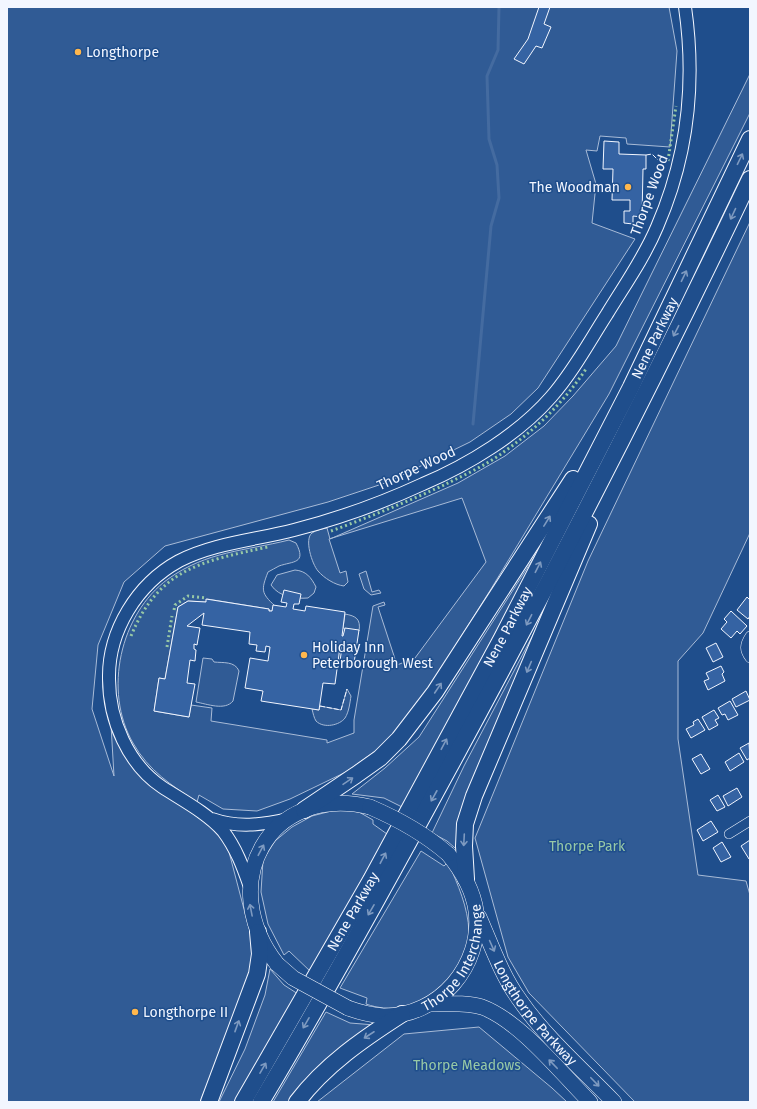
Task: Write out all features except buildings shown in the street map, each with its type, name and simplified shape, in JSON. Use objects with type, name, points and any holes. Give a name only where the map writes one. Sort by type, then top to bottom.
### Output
[{"type":"highway","name":"Nene Parkway","points":[[243,1102],[371,880],[502,638],[631,387],[750,139]]},
{"type":"highway","name":"Nene Parkway","points":[[261,1102],[384,888],[515,647],[642,399],[750,179]]},
{"type":"highway","points":[[304,810],[380,758],[399,739],[435,692],[527,552],[631,387]]},
{"type":"highway","points":[[466,879],[464,846],[465,824],[474,796],[642,399]]},
{"type":"highway","points":[[209,1102],[257,974],[260,954],[258,932]]},
{"type":"highway","points":[[296,1102],[333,1064],[362,1040],[402,1014]]},
{"type":"main road","name":"Thorpe Interchange","points":[[337,802],[354,803],[370,807],[391,816],[434,842],[448,854],[466,879],[476,910],[477,929],[474,947],[467,964],[457,980],[449,989],[430,1004],[402,1014],[384,1016],[365,1014],[348,1008],[293,978],[277,964],[266,949],[253,918],[250,887],[255,861],[268,838],[288,819],[304,810],[320,804],[337,802]]},
{"type":"main road","name":"Longthorpe Parkway","points":[[476,910],[502,970],[518,998],[535,1020],[614,1102]]},
{"type":"main road","name":"Longthorpe Parkway","points":[[430,1004],[460,1004],[481,1007],[497,1014],[520,1030],[590,1102]]},
{"type":"street","name":"Thorpe Wood","points":[[250,887],[242,864],[233,846],[222,830],[209,818],[158,784],[132,755],[122,737],[114,717],[109,677],[111,658],[116,638],[129,609],[148,585],[163,572],[196,554],[296,530],[364,508],[425,484],[496,445],[527,421],[550,398],[570,373],[635,269],[657,227],[670,189],[685,132],[689,106],[690,42],[685,7]]},
{"type":"street","points":[[750,636],[745,644],[745,649],[750,658]]},
{"type":"street","name":"Thorpe Wood","points":[[209,818],[225,824],[241,826],[262,825],[288,819]]},
{"type":"street","points":[[729,834],[750,821]]},
{"type":"green space","points":[[7,7],[669,7],[677,51],[670,147],[627,144],[626,138],[600,136],[597,151],[586,150],[596,184],[592,223],[635,239],[538,388],[511,414],[470,442],[388,482],[328,502],[165,546],[124,582],[98,645],[92,709],[114,776],[111,725],[129,763],[163,792],[218,832],[229,852],[251,936],[252,973],[200,1102],[7,1102]]},
{"type":"green space","points":[[750,74],[750,113],[609,394],[491,589],[435,678],[403,725],[385,744],[346,772],[290,799],[257,811],[223,809],[199,795],[197,802],[161,777],[139,753],[124,722],[119,700],[118,677],[121,655],[128,633],[138,612],[151,594],[168,579],[197,563],[212,557],[289,540],[296,543],[300,555],[299,558],[268,572],[263,587],[267,598],[275,606],[272,611],[269,611],[269,609],[207,599],[206,602],[188,601],[178,607],[165,679],[159,678],[154,711],[189,717],[191,705],[212,708],[211,721],[327,740],[327,743],[354,733],[354,720],[373,606],[384,602],[385,605],[378,607],[397,665],[415,658],[486,562],[462,498],[332,538],[458,483],[505,456],[544,426],[573,396],[616,346]]},
{"type":"green space","name":"Thorpe Park","points":[[750,222],[750,533],[703,633],[678,661],[678,739],[698,875],[746,881],[750,895],[750,1102],[635,1102],[529,993],[508,957],[475,838],[588,561]]},
{"type":"green space","points":[[327,528],[340,573],[346,571],[348,582],[344,586],[333,583],[323,576],[316,568],[311,557],[309,540],[312,533],[317,530]]},
{"type":"green space","points":[[547,537],[402,807],[384,798],[352,794],[385,768],[419,737]]},
{"type":"green space","points":[[295,570],[308,575],[316,587],[314,593],[308,598],[283,595],[271,585],[277,575]]},
{"type":"green space","points":[[366,571],[372,592],[379,590],[381,593],[371,595],[364,589],[359,574]]},
{"type":"green space","points":[[546,610],[495,737],[462,854],[447,841],[432,833],[464,766]]},
{"type":"green space","points":[[345,614],[357,619],[359,631],[343,628]]},
{"type":"green space","points":[[203,658],[212,659],[214,662],[232,664],[239,671],[233,701],[230,704],[225,706],[216,706],[196,702]]},
{"type":"green space","points":[[347,689],[351,696],[345,718],[339,723],[332,725],[323,725],[316,721],[312,709],[319,710],[320,706],[341,710]]},
{"type":"green space","points":[[339,809],[359,812],[373,820],[373,824],[387,834],[311,972],[289,951],[284,955],[268,924],[261,892],[263,860],[275,841],[292,827],[312,816]]},
{"type":"green space","points":[[421,851],[444,866],[448,862],[465,905],[469,932],[468,951],[461,968],[450,982],[436,994],[420,1002],[402,1007],[384,1008],[366,1004],[367,998],[340,988]]},
{"type":"green space","points":[[270,969],[284,985],[298,994],[236,1102],[219,1102],[245,1049],[265,995]]},
{"type":"green space","points":[[326,1012],[350,1023],[375,1025],[293,1102],[273,1102]]},
{"type":"green space","name":"Thorpe Meadows","points":[[479,1027],[567,1102],[317,1102],[404,1034]]},
{"type":"waterway","points":[[473,424],[491,226],[499,198],[497,165],[489,139],[487,76],[498,50],[499,7]]},
{"type":"hedge","points":[[668,161],[676,106]]},
{"type":"hedge","points":[[331,531],[444,485],[491,461],[539,424],[569,392],[586,369]]},
{"type":"hedge","points":[[131,636],[142,613],[155,595],[186,571],[203,563],[223,557],[268,547]]},
{"type":"hedge","points":[[174,610],[175,605],[188,596],[206,598]]},
{"type":"hedge","points":[[167,647],[172,616]]},
{"type":"fence","points":[[646,155],[652,154],[661,163],[668,161]]},
{"type":"fence","points":[[320,706],[341,710],[347,689]]},
{"type":"place","name":"Longthorpe","points":[[78,52]]},
{"type":"place","name":"The Woodman","points":[[628,187]]},
{"type":"place","name":"Holiday Inn Peterborough West","points":[[304,655]]},
{"type":"place","name":"Longthorpe II","points":[[135,1012]]}]
